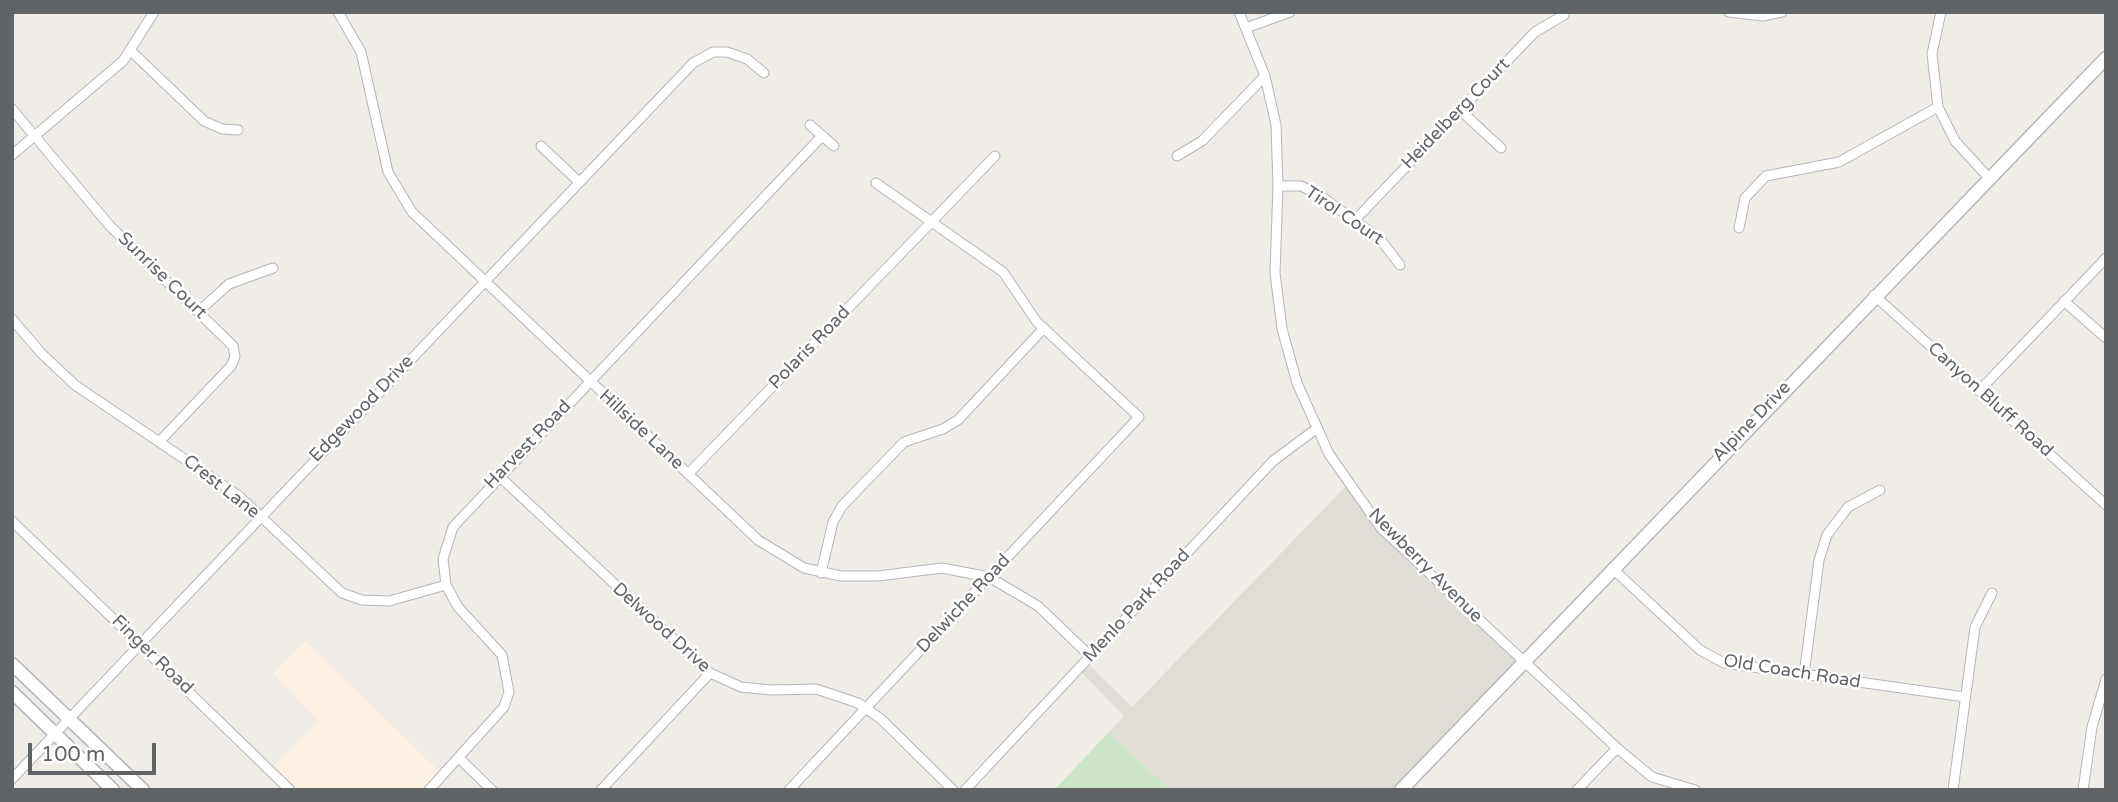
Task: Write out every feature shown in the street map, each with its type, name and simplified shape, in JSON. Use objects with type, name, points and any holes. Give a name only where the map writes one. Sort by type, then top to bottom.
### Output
[{"type":"street","points":[[12,155],[123,61],[154,12]]},
{"type":"street","name":"Hillside Lane","points":[[338,12],[361,52],[383,156],[394,187],[412,212],[765,546],[787,560],[821,573],[860,577],[942,568],[989,577],[1023,594],[1090,656]]},
{"type":"street","name":"Newberry Avenue","points":[[1239,12],[1265,76],[1276,125],[1278,186],[1275,245],[1279,310],[1291,365],[1316,429],[1344,478],[1381,527],[1617,748],[1653,777],[1695,790]]},
{"type":"street","points":[[1246,28],[1290,12]]},
{"type":"street","points":[[1729,12],[1763,16],[1782,12]]},
{"type":"street","points":[[1937,13],[1932,73],[1938,107],[1955,141],[1988,177]]},
{"type":"street","name":"Heidelberg Court","points":[[1355,220],[1535,32],[1564,15]]},
{"type":"street","points":[[130,50],[204,121],[222,129],[238,130]]},
{"type":"street","name":"Edgewood Drive","points":[[12,779],[139,642],[694,63],[705,55],[720,51],[737,53],[764,73]]},
{"type":"street","name":"Alpine Drive","points":[[1401,790],[1874,295],[2106,58]]},
{"type":"street","points":[[1177,156],[1202,141],[1265,76]]},
{"type":"street","points":[[1738,228],[1745,198],[1766,176],[1839,162],[1938,107]]},
{"type":"street","name":"Sunrise Court","points":[[12,109],[110,226],[233,346],[234,361],[159,442]]},
{"type":"street","points":[[1461,110],[1501,148]]},
{"type":"street","points":[[810,125],[834,146]]},
{"type":"street","name":"Harvest Road","points":[[446,585],[443,559],[448,537],[459,517],[822,136]]},
{"type":"street","points":[[541,146],[579,182]]},
{"type":"street","name":"Polaris Road","points":[[688,474],[995,156]]},
{"type":"street","points":[[821,573],[833,522],[842,506],[904,442],[943,429],[958,419],[1044,328],[1003,272],[876,183]]},
{"type":"street","name":"Tirol Court","points":[[1278,186],[1309,189],[1355,220],[1389,248],[1400,265]]},
{"type":"street","points":[[1979,391],[2106,258]]},
{"type":"street","points":[[199,311],[229,284],[274,268]]},
{"type":"street","name":"Canyon Bluff Road","points":[[1874,295],[2106,505]]},
{"type":"street","points":[[2064,301],[2106,338]]},
{"type":"street","name":"Crest Lane","points":[[12,319],[41,353],[75,385],[219,481],[260,516],[331,586],[352,597],[389,601],[446,585]]},
{"type":"street","name":"Delwiche Road","points":[[789,790],[1139,418],[1044,328]]},
{"type":"street","name":"Menlo Park Road","points":[[965,790],[1273,461],[1316,429]]},
{"type":"street","name":"Delwood Drive","points":[[499,476],[710,673],[727,682],[757,690],[799,688],[830,692],[866,708],[953,790]]},
{"type":"street","points":[[1804,676],[1819,560],[1827,535],[1848,507],[1880,490]]},
{"type":"street","name":"Finger Road","points":[[12,521],[290,790]]},
{"type":"street","name":"Old Coach Road","points":[[1612,568],[1700,650],[1713,658],[1736,666],[1965,697]]},
{"type":"street","points":[[429,790],[503,707],[509,692],[508,674],[502,655],[458,607],[446,585]]},
{"type":"street","points":[[1952,790],[1975,627],[1992,593]]},
{"type":"street","points":[[12,664],[143,790]]},
{"type":"street","points":[[601,790],[710,673]]},
{"type":"street","points":[[2084,790],[2094,717],[2106,679]]},
{"type":"street","points":[[12,692],[113,790]]},
{"type":"street","points":[[1577,790],[1617,748]]},
{"type":"street","points":[[459,758],[492,790]]},
{"type":"shaded area","points":[[1348,484],[1365,506],[1524,661],[1401,790],[1170,790],[1109,732],[1124,716],[1078,669],[1085,661],[1132,707]]},
{"type":"shaded area","points":[[305,641],[443,775],[429,790],[290,790],[270,770],[319,721],[273,674]]},
{"type":"green space","points":[[1109,732],[1170,790],[1054,790]]}]
